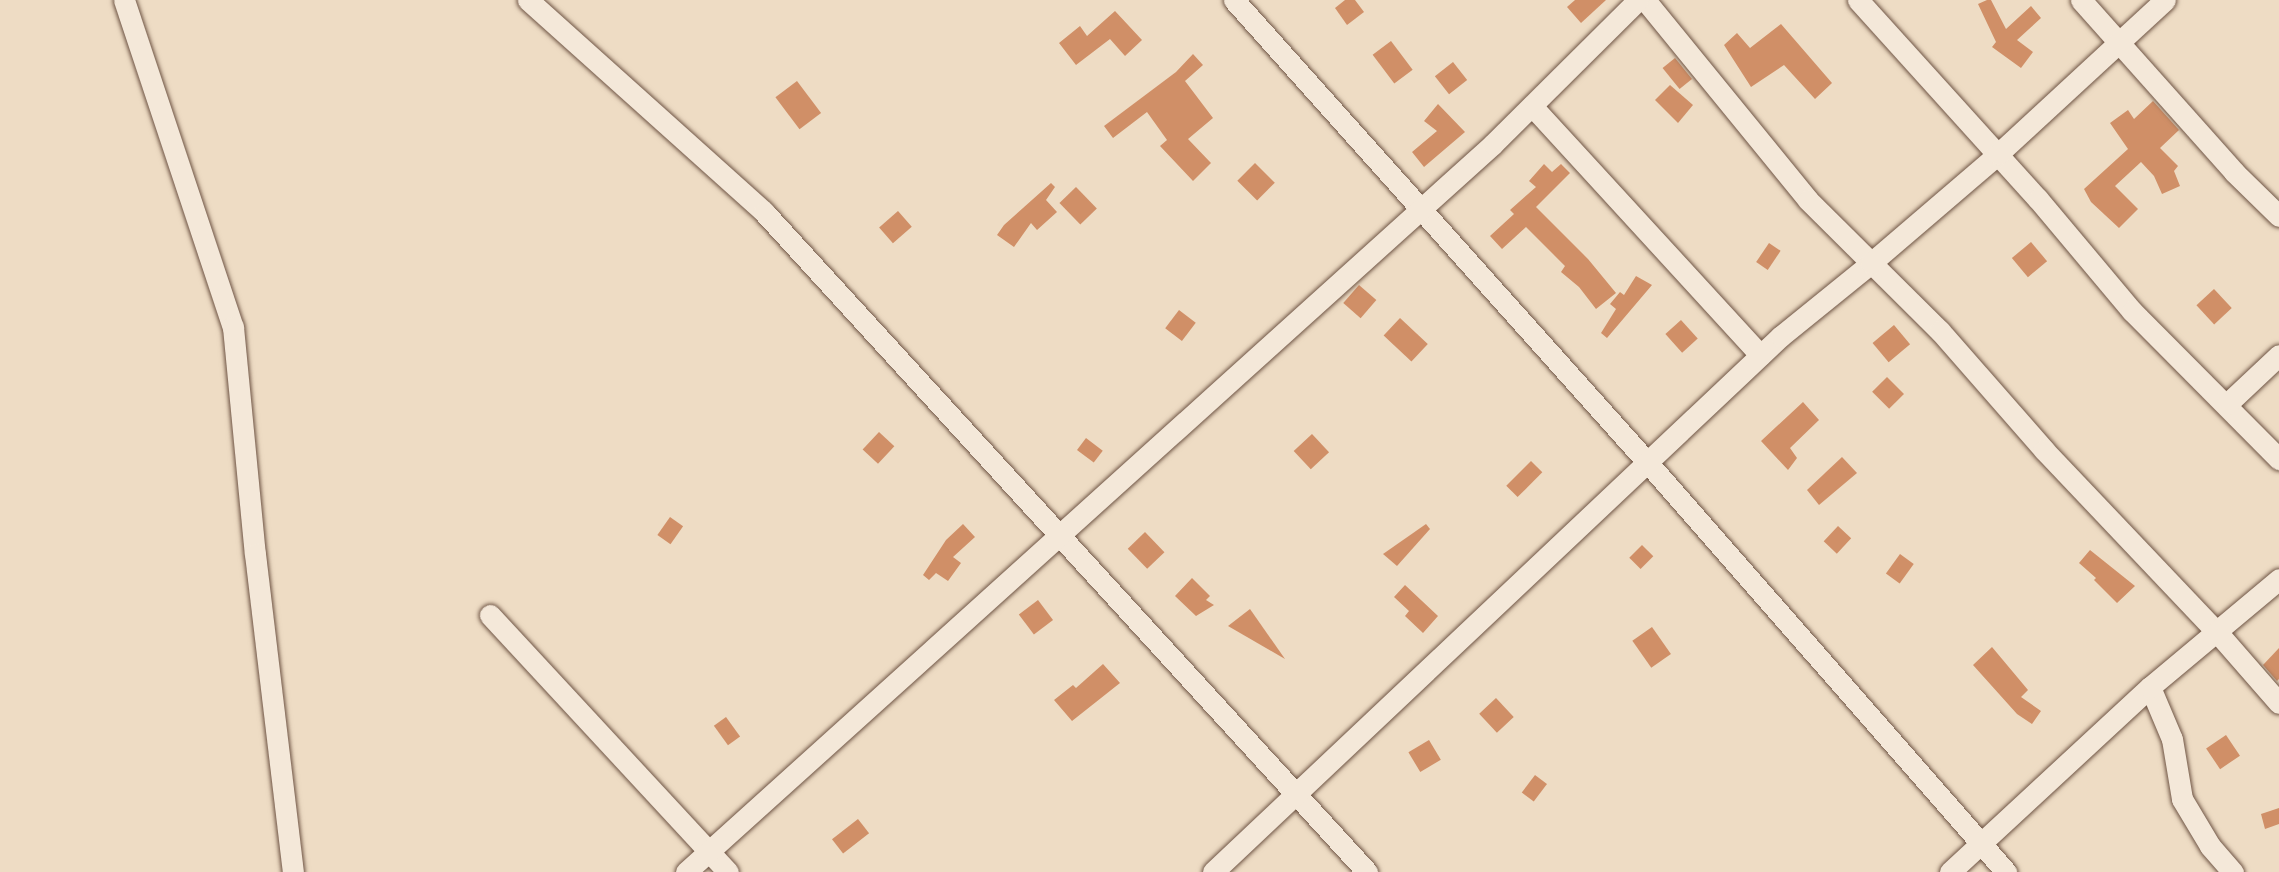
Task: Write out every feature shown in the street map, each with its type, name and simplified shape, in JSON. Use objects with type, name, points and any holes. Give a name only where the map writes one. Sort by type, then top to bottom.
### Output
[{"type":"street","points":[[124,0],[233,327],[255,554],[293,872]]},
{"type":"street","points":[[528,0],[764,212],[1367,872]]},
{"type":"street","points":[[1234,0],[1648,463],[2006,872]]},
{"type":"street","points":[[686,872],[1420,210],[1531,106],[1638,0]]},
{"type":"street","points":[[1645,0],[1808,200],[1940,331],[2045,450],[2217,632],[2279,702]]},
{"type":"street","points":[[1858,0],[1998,154],[2133,311],[2279,459]]},
{"type":"street","points":[[2081,0],[2234,172],[2279,216]]},
{"type":"street","points":[[1213,872],[1648,463],[1759,355],[1998,154],[2165,0]]},
{"type":"street","points":[[1531,106],[1759,355]]},
{"type":"street","points":[[2227,404],[2279,355]]},
{"type":"street","points":[[1950,872],[2150,687],[2279,579]]},
{"type":"street","points":[[490,615],[729,872]]},
{"type":"street","points":[[2150,687],[2172,739],[2182,799],[2210,846],[2233,872]]},
{"type":"building","points":[[1345,0],[1355,0],[1364,12],[1347,25],[1335,8]]},
{"type":"building","points":[[1575,0],[1606,0],[1581,23],[1567,7]]},
{"type":"building","points":[[1991,0],[2006,29],[2031,6],[2041,18],[2017,40],[2033,52],[2021,68],[1992,47],[1996,42],[1978,4]]},
{"type":"building","points":[[1115,11],[1142,40],[1125,56],[1110,39],[1076,65],[1059,43],[1080,26],[1087,36]]},
{"type":"building","points":[[1781,24],[1832,83],[1815,99],[1784,65],[1751,87],[1724,45],[1737,33],[1750,48]]},
{"type":"building","points":[[1391,41],[1413,70],[1394,84],[1373,55]]},
{"type":"building","points":[[1193,54],[1203,65],[1185,81],[1213,118],[1188,139],[1211,163],[1193,181],[1160,146],[1167,140],[1147,112],[1113,138],[1104,126],[1176,72]]},
{"type":"building","points":[[1675,58],[1692,79],[1680,89],[1663,68]]},
{"type":"building","points":[[1453,62],[1467,80],[1449,94],[1435,76]]},
{"type":"building","points":[[797,81],[821,113],[800,129],[775,97]]},
{"type":"building","points":[[1670,85],[1693,105],[1678,123],[1655,100]]},
{"type":"building","points":[[2153,101],[2179,130],[2160,148],[2178,166],[2174,171],[2180,186],[2162,194],[2154,176],[2141,162],[2115,186],[2138,209],[2119,228],[2091,202],[2084,189],[2128,149],[2110,123],[2128,110],[2134,119]]},
{"type":"building","points":[[1438,104],[1465,132],[1424,167],[1412,152],[1437,131],[1424,121]]},
{"type":"building","points":[[1255,163],[1275,183],[1257,200],[1237,181]]},
{"type":"building","points":[[1544,164],[1552,172],[1561,164],[1570,173],[1536,207],[1588,259],[1616,293],[1596,309],[1579,287],[1561,272],[1565,266],[1526,227],[1502,249],[1490,236],[1514,214],[1510,210],[1536,187],[1529,181]]},
{"type":"building","points":[[1051,183],[1055,187],[1046,200],[1057,212],[1037,230],[1031,223],[1014,247],[997,235],[1004,225]]},
{"type":"building","points":[[1076,187],[1097,209],[1080,225],[1059,203]]},
{"type":"building","points":[[898,211],[912,227],[893,243],[879,227]]},
{"type":"building","points":[[2031,242],[2047,261],[2028,277],[2012,258]]},
{"type":"building","points":[[1769,243],[1781,251],[1768,270],[1756,262]]},
{"type":"building","points":[[1636,276],[1652,285],[1607,338],[1601,333],[1616,309],[1610,304],[1620,292],[1624,295]]},
{"type":"building","points":[[1359,285],[1376,300],[1361,318],[1343,303]]},
{"type":"building","points":[[2214,289],[2232,308],[2214,324],[2196,305]]},
{"type":"building","points":[[1179,310],[1196,323],[1182,341],[1165,328]]},
{"type":"building","points":[[1400,318],[1428,344],[1411,361],[1384,336]]},
{"type":"building","points":[[1681,320],[1698,339],[1682,353],[1665,334]]},
{"type":"building","points":[[1894,325],[1910,344],[1889,362],[1873,343]]},
{"type":"building","points":[[1887,377],[1904,394],[1889,409],[1872,392]]},
{"type":"building","points":[[1803,402],[1819,420],[1790,448],[1797,458],[1788,470],[1761,441]]},
{"type":"building","points":[[879,432],[894,446],[878,464],[863,450]]},
{"type":"building","points":[[1312,434],[1329,452],[1311,469],[1294,451]]},
{"type":"building","points":[[1086,438],[1103,451],[1094,463],[1077,450]]},
{"type":"building","points":[[1842,457],[1857,473],[1819,505],[1807,490]]},
{"type":"building","points":[[1531,461],[1542,472],[1518,497],[1506,486]]},
{"type":"building","points":[[670,517],[683,526],[670,544],[657,535]]},
{"type":"building","points":[[963,524],[975,537],[953,557],[961,563],[948,581],[936,573],[929,580],[923,575],[946,540]]},
{"type":"building","points":[[1426,524],[1430,529],[1397,566],[1383,554]]},
{"type":"building","points":[[1838,526],[1851,538],[1837,554],[1824,541]]},
{"type":"building","points":[[1145,532],[1164,552],[1147,569],[1128,549]]},
{"type":"building","points":[[1642,545],[1653,556],[1641,569],[1629,558]]},
{"type":"building","points":[[2090,550],[2135,586],[2117,603],[2079,563]]},
{"type":"building","points":[[1900,554],[1914,564],[1900,583],[1886,573]]},
{"type":"building","points":[[1192,578],[1210,596],[1206,600],[1214,605],[1196,616],[1175,596]]},
{"type":"building","points":[[1405,585],[1438,616],[1423,633],[1405,616],[1409,611],[1394,597]]},
{"type":"building","points":[[1038,600],[1053,620],[1034,634],[1019,614]]},
{"type":"building","points":[[1250,609],[1285,659],[1228,626]]},
{"type":"building","points":[[1652,627],[1671,654],[1651,668],[1632,641]]},
{"type":"building","points":[[1992,647],[2028,690],[2021,697],[2041,711],[2032,724],[2017,714],[1973,665]]},
{"type":"building","points":[[2279,648],[2279,679],[2277,681],[2263,665]]},
{"type":"building","points":[[1103,664],[1120,683],[1072,721],[1054,700],[1073,685],[1076,688]]},
{"type":"building","points":[[1496,698],[1514,717],[1497,733],[1479,714]]},
{"type":"building","points":[[726,717],[740,736],[728,745],[714,726]]},
{"type":"building","points":[[2226,735],[2240,756],[2220,769],[2206,748]]},
{"type":"building","points":[[1429,740],[1441,760],[1420,772],[1408,752]]},
{"type":"building","points":[[1535,775],[1547,784],[1534,802],[1522,793]]},
{"type":"building","points":[[2279,808],[2279,824],[2265,829],[2261,814]]},
{"type":"building","points":[[858,819],[869,833],[843,854],[832,839]]}]
